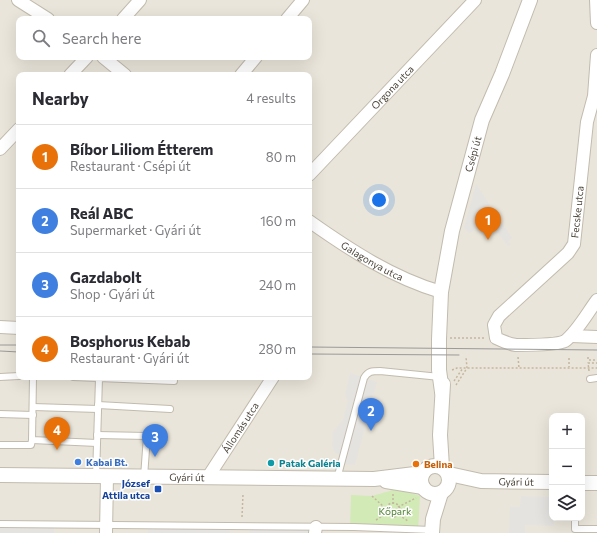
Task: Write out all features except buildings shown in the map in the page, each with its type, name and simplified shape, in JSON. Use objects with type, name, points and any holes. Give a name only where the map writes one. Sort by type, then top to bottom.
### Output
[{"type":"street","points":[[18,0],[43,16]]},
{"type":"street","points":[[126,16],[140,0]]},
{"type":"street","points":[[289,16],[302,0]]},
{"type":"street","name":"Orgona utca","points":[[312,171],[475,0]]},
{"type":"street","name":"Csépi út","points":[[448,390],[439,339],[441,292],[452,231],[482,120],[502,74],[530,0]]},
{"type":"street","points":[[596,0],[597,23]]},
{"type":"street","name":"Fecske utca","points":[[571,336],[563,342],[516,345],[503,342],[496,338],[494,325],[500,316],[568,253],[574,244],[587,122],[594,96],[597,55]]},
{"type":"street","points":[[73,72],[84,60]]},
{"type":"street","points":[[107,60],[121,72]]},
{"type":"street","points":[[244,72],[254,60]]},
{"type":"street","points":[[0,150],[16,132]]},
{"type":"street","name":"Galagonya utca","points":[[312,223],[364,257],[396,275],[441,292]]},
{"type":"street","points":[[571,336],[597,300]]},
{"type":"street","name":"Csépi út","points":[[436,470],[440,435],[448,390],[445,371],[446,341],[440,314]]},
{"type":"street","points":[[0,327],[16,328]]},
{"type":"street","points":[[571,336],[597,337]]},
{"type":"street","name":"Állomás utca","points":[[208,477],[271,380]]},
{"type":"street","points":[[432,491],[450,481],[436,470],[421,480],[432,491],[433,527]]},
{"type":"street","name":"Gyári út","points":[[0,475],[374,479],[436,470],[480,481]]},
{"type":"street","points":[[101,477],[106,529]]},
{"type":"street","name":"Gyári út","points":[[374,479],[432,491],[480,481],[549,482]]},
{"type":"street","points":[[585,482],[597,483]]},
{"type":"lane","points":[[338,478],[366,374],[380,371],[445,374]]},
{"type":"lane","points":[[0,377],[16,376]]},
{"type":"lane","points":[[590,379],[597,378]]},
{"type":"lane","points":[[0,445],[30,445],[32,440],[33,380]]},
{"type":"lane","points":[[99,380],[97,442],[101,477]]},
{"type":"lane","points":[[149,380],[174,381]]},
{"type":"lane","points":[[33,407],[170,409]]},
{"type":"lane","points":[[0,414],[33,415]]},
{"type":"lane","points":[[97,435],[147,436],[144,477]]},
{"type":"lane","points":[[32,440],[97,442]]},
{"type":"lane","points":[[575,521],[575,529],[597,529]]},
{"type":"lane","points":[[0,524],[106,529],[242,526],[316,530],[433,527]]},
{"type":"path","points":[[450,338],[473,338]]},
{"type":"path","points":[[448,390],[467,368],[466,357]]},
{"type":"path","points":[[518,357],[519,368]]},
{"type":"path","points":[[588,357],[588,360],[597,362]]},
{"type":"path","points":[[569,358],[569,367]]},
{"type":"path","points":[[588,367],[588,363],[597,362]]},
{"type":"path","points":[[445,374],[458,368],[597,368]]},
{"type":"path","points":[[454,381],[462,368]]},
{"type":"path","points":[[392,504],[393,490]]},
{"type":"path","points":[[398,507],[432,491]]},
{"type":"path","points":[[242,526],[243,494]]},
{"type":"path","points":[[372,496],[386,509],[387,514],[390,517],[397,516],[400,513],[398,507],[392,504],[388,504],[386,509]]},
{"type":"shaded area","points":[[0,0],[597,0],[597,533],[0,533]]},
{"type":"shaded area","points":[[476,184],[512,238],[508,241],[511,244],[508,246],[489,222],[484,220],[484,215],[476,213],[474,231],[469,233],[464,228]]},
{"type":"shaded area","points":[[350,373],[377,382],[355,465],[341,464],[343,456],[335,453],[332,445],[333,432],[343,420],[348,401],[345,395]]},
{"type":"shaded area","points":[[521,496],[549,497],[549,521],[554,521],[554,526],[525,525],[525,533],[509,533],[510,507],[520,507]]},
{"type":"shaded area","points":[[0,524],[54,525],[54,533],[0,533]]},
{"type":"shaded area","points":[[148,526],[230,526],[230,533],[148,533]]},
{"type":"shaded area","points":[[249,526],[312,527],[312,533],[250,533]]},
{"type":"green space","name":"Kőpark","points":[[393,490],[405,491],[420,496],[418,533],[350,529],[351,495],[372,496]]},
{"type":"tram line","points":[[0,345],[16,345]]},
{"type":"tram line","points":[[312,347],[597,350]]},
{"type":"tram line","points":[[0,351],[16,352]]},
{"type":"tram line","points":[[312,354],[459,355]]},
{"type":"place","name":"Bíbor Liliom Étterem","points":[[488,240]]},
{"type":"place","name":"Reál ABC","points":[[371,431]]},
{"type":"place","name":"Bosphorus Kebab","points":[[57,450]]},
{"type":"place","name":"Gazdabolt","points":[[155,457]]},
{"type":"place","name":"Kabai Bt.","points":[[78,462]]},
{"type":"place","name":"Patak Galéria","points":[[271,463]]},
{"type":"place","name":"Belina","points":[[416,464]]},
{"type":"place","name":"József Attila utca","points":[[158,489]]}]
